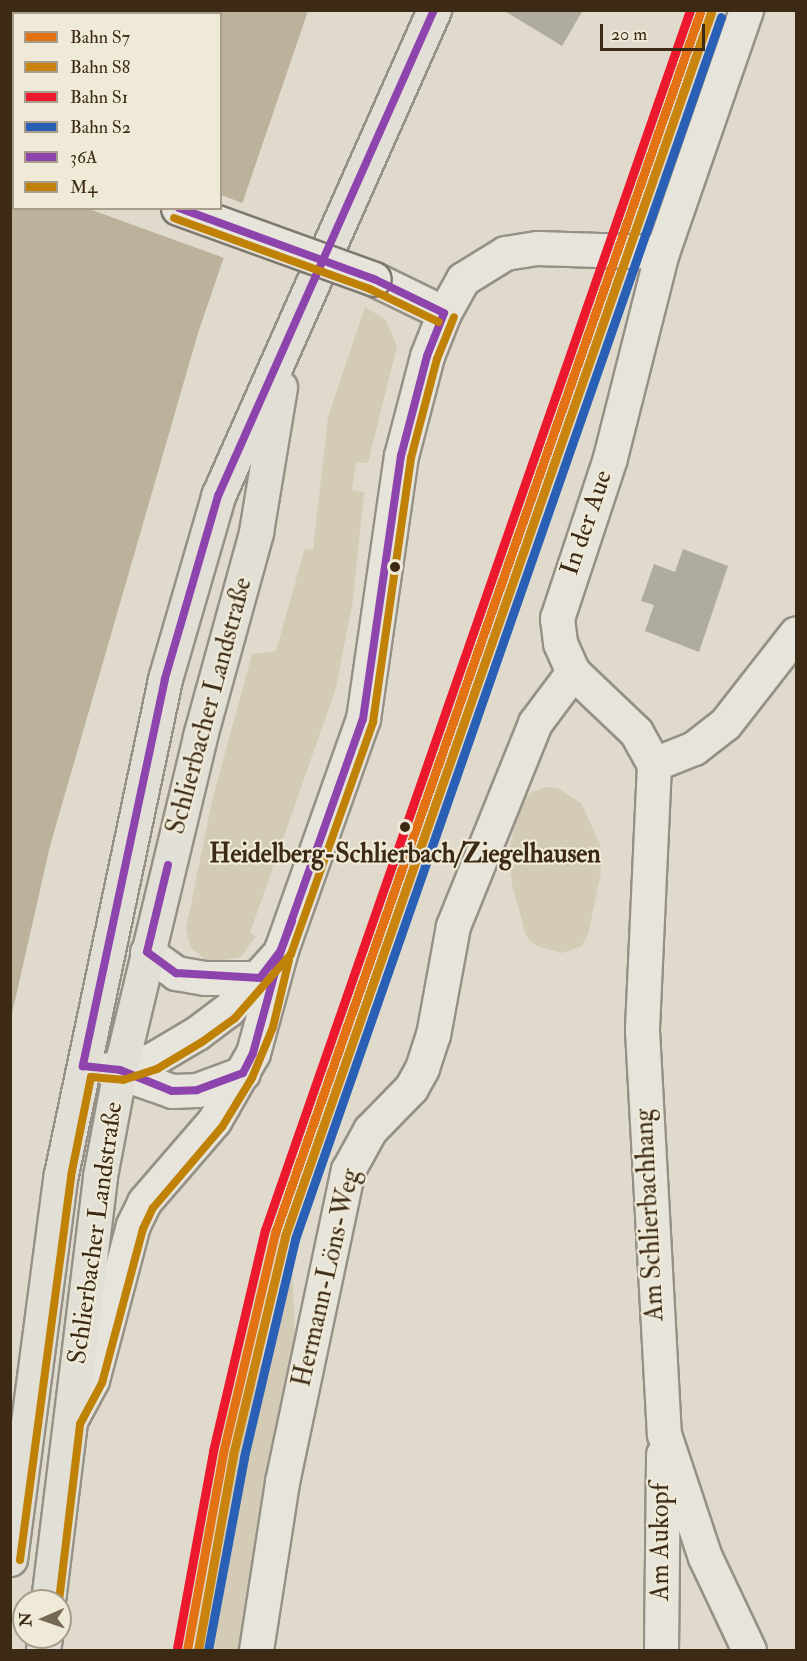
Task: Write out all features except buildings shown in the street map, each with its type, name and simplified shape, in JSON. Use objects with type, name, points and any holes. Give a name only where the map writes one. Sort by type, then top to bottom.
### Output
[{"type":"main road","name":"Schlierbacher Landstraße","points":[[10,1558],[61,1174],[165,679],[218,496],[434,10]]},
{"type":"main road","name":"Schlierbacher Landstraße","points":[[49,1589],[100,1176],[120,1070],[147,952],[256,532],[287,344]]},
{"type":"street","name":"In der Aue","points":[[654,764],[636,732],[573,672],[559,637],[559,609],[610,458],[662,252],[746,10]]},
{"type":"street","points":[[184,210],[374,279],[444,313]]},
{"type":"street","points":[[70,1421],[92,1380],[133,1225],[144,1202],[214,1121],[243,1072],[263,1024],[281,950],[363,719],[401,456],[427,356],[444,313],[463,279],[505,253],[551,248],[662,252]]},
{"type":"street","points":[[654,764],[694,748],[725,724],[796,633]]},
{"type":"street","name":"Hermann-Löns-Weg","points":[[256,1650],[282,1482],[348,1170],[370,1130],[411,1088],[422,1068],[433,1035],[453,926],[535,723],[573,672]]},
{"type":"street","name":"Am Schlierbachhang","points":[[654,764],[642,1030],[664,1434],[705,1557],[749,1650]]},
{"type":"street","points":[[120,1070],[153,1059],[197,1034],[260,978],[281,950]]},
{"type":"street","points":[[147,952],[176,973],[205,978],[260,978]]},
{"type":"street","points":[[83,1066],[120,1070],[172,1091],[197,1090],[243,1072]]},
{"type":"street","name":"Am Aukopf","points":[[661,1650],[659,1520],[664,1434]]},
{"type":"shaded area","points":[[11,11],[308,11],[198,333],[50,846],[11,1018]]},
{"type":"shaded area","points":[[365,307],[385,319],[397,346],[368,463],[356,462],[352,490],[364,492],[353,600],[336,688],[250,933],[256,936],[241,957],[210,963],[191,948],[186,929],[212,801],[252,654],[276,651],[305,548],[313,550],[328,417]]},
{"type":"shaded area","points":[[545,787],[558,788],[582,804],[600,845],[601,872],[588,935],[582,946],[562,953],[536,946],[526,936],[512,884],[509,854],[518,806],[530,793]]},
{"type":"shaded area","points":[[292,1259],[296,1370],[245,1650],[201,1650],[241,1432]]},
{"type":"pier","points":[[222,195],[245,204],[227,259],[92,210],[222,210]]},
{"type":"rail line","name":"S1","points":[[177,1648],[213,1451],[265,1230],[690,10]]},
{"type":"rail line","name":"S7","points":[[187,1650],[223,1453],[275,1233],[701,10]]},
{"type":"rail line","name":"S8","points":[[198,1650],[233,1455],[285,1236],[711,13]]},
{"type":"rail line","name":"S2","points":[[208,1650],[244,1457],[295,1239],[721,17]]},
{"type":"transit line","name":"36A","points":[[434,10],[218,496],[165,679],[83,1066],[120,1070],[172,1091],[197,1090],[243,1073],[253,1053],[281,950],[363,719],[401,456],[427,356],[444,313]]},
{"type":"transit line","name":"36A","points":[[184,210],[374,279],[444,313]]},
{"type":"transit line","name":"M4","points":[[174,218],[370,289],[439,322]]},
{"type":"transit line","name":"M4","points":[[20,1560],[71,1176],[91,1077],[123,1080],[157,1069],[202,1042],[235,1018],[291,954],[373,722],[411,458],[437,359],[454,317]]},
{"type":"transit line","name":"36A","points":[[168,865],[147,952],[176,973],[260,978],[281,950],[292,921]]},
{"type":"transit line","name":"M4","points":[[60,1589],[80,1424],[102,1383],[143,1229],[153,1208],[222,1127],[252,1078],[273,1027],[289,960]]},
{"type":"place","name":"Heidelberg-Schlierbach/Ziegelhausen","points":[[405,827]]}]
